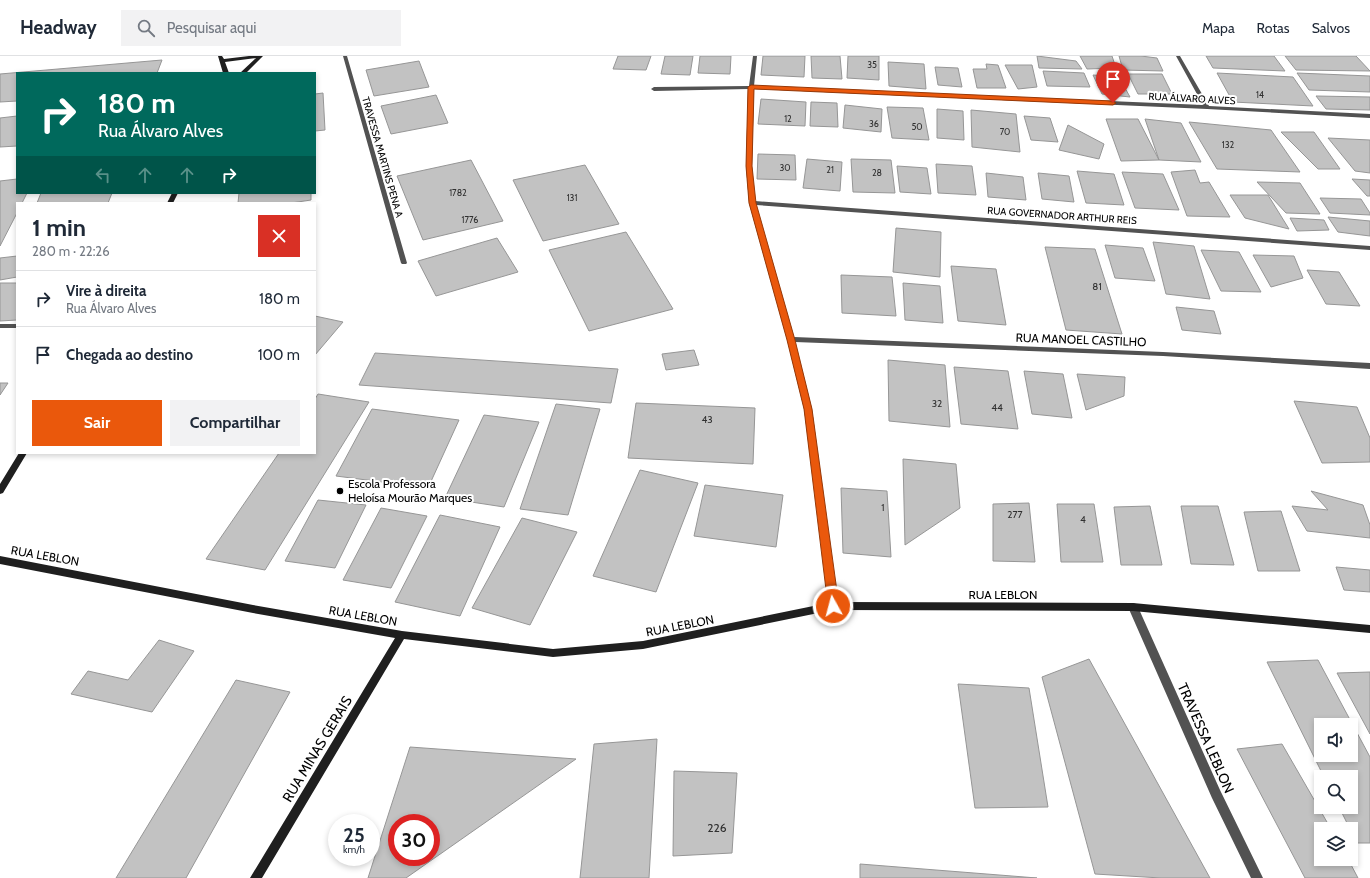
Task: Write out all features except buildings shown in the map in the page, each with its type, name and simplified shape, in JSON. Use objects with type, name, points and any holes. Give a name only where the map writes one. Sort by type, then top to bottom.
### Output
[{"type":"street","points":[[226,72],[221,59],[261,56]]},
{"type":"street","points":[[244,72],[261,56]]},
{"type":"street","name":"TRAVESSA MARTINS PENA A","points":[[346,56],[404,262]]},
{"type":"street","points":[[755,56],[751,87],[749,166],[752,203],[791,340],[808,409],[833,606]]},
{"type":"street","points":[[1178,56],[1207,107]]},
{"type":"street","name":"RUA ÁLVARO ALVES","points":[[654,90],[751,87],[1207,107],[1370,116]]},
{"type":"street","name":"RUA GOVERNADOR ARTHUR REIS","points":[[752,203],[1370,248]]},
{"type":"street","points":[[0,326],[16,326]]},
{"type":"street","name":"RUA MANOEL CASTILHO","points":[[791,340],[1164,354],[1370,366]]},
{"type":"street","points":[[0,491],[22,454]]},
{"type":"street","name":"RUA LEBLON","points":[[0,560],[253,609],[402,635],[552,653],[643,645],[833,606],[1133,607],[1370,629]]},
{"type":"street","name":"TRAVESSA LEBLON","points":[[1133,607],[1216,794],[1257,878]]},
{"type":"street","name":"RUA MINAS GERAIS","points":[[256,878],[402,635]]},
{"type":"place","name":"Escola Professora Heloísa Mourão Marques","points":[[340,491]]},
{"type":"route","points":[[833,606],[808,409],[791,340],[752,203],[749,166],[751,87],[1113,103]]}]
